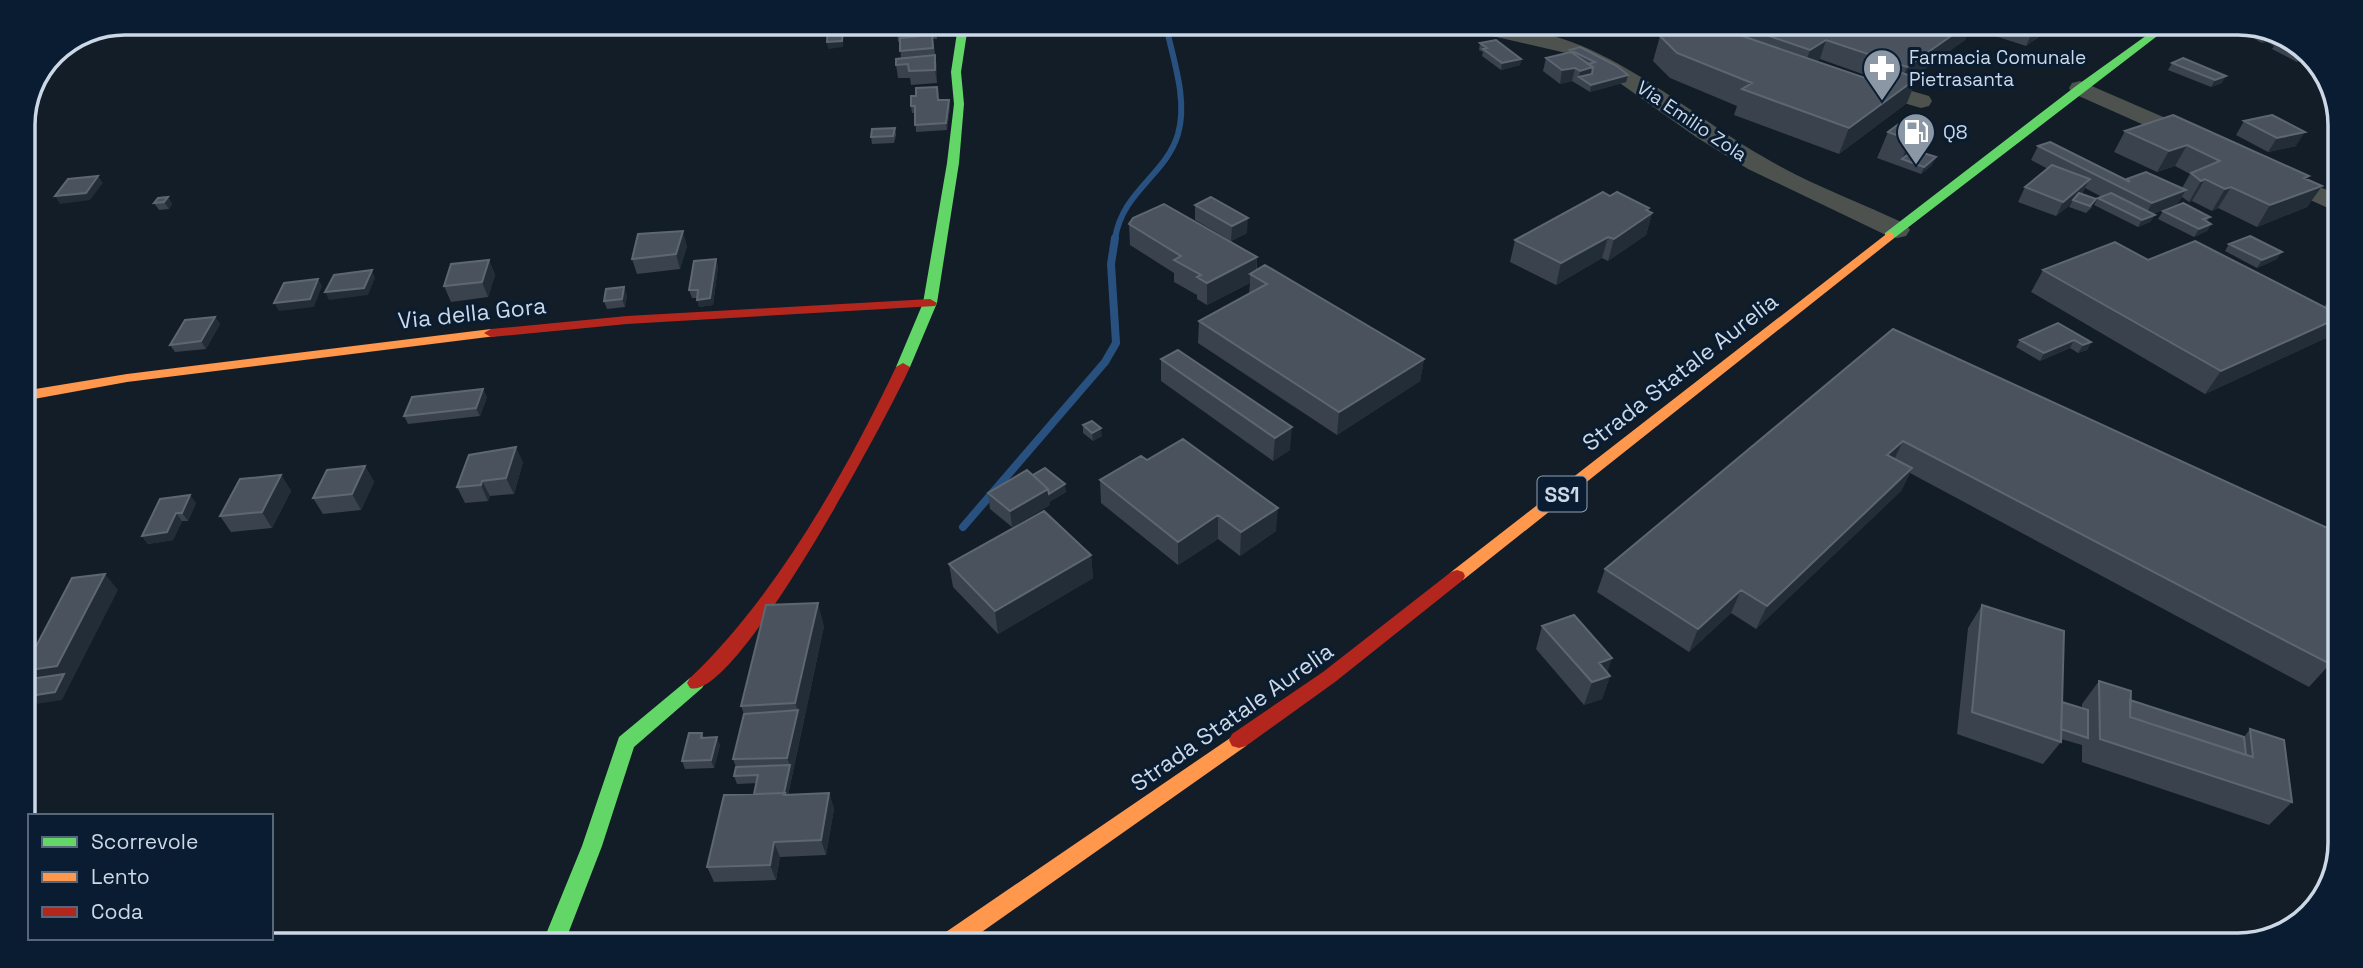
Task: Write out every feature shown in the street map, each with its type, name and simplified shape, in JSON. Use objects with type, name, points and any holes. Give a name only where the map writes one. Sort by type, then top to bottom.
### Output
[{"type":"street","points":[[557,933],[592,846],[626,743],[706,673],[747,626],[789,571],[882,415],[930,303],[953,163],[959,104],[956,72],[962,35]]},
{"type":"street","name":"Via Emilio Zola","points":[[1517,35],[1573,48],[1615,69],[1704,132],[1757,164],[1898,230]]},
{"type":"street","name":"Strada Statale Aurelia","points":[[962,933],[1329,677],[2080,88],[2153,35]]},
{"type":"street","points":[[1851,83],[1862,83],[1921,101]]},
{"type":"street","points":[[2080,88],[2215,148]]},
{"type":"street","points":[[2252,165],[2328,200]]},
{"type":"street","name":"Via della Gora","points":[[35,394],[127,378],[509,331],[627,320],[930,303]]},
{"type":"building","points":[[827,35],[842,35],[842,41],[827,42]]},
{"type":"building","points":[[932,35],[933,48],[900,51],[900,38]]},
{"type":"building","points":[[1739,35],[1865,78],[1882,66],[1917,78],[1849,128],[1742,89],[1752,83],[1677,53],[1660,36]]},
{"type":"building","points":[[1766,35],[1952,35],[1907,67],[1826,40],[1810,50]]},
{"type":"building","points":[[1496,40],[1521,59],[1502,63],[1483,49],[1487,48],[1480,43]]},
{"type":"building","points":[[1580,47],[1617,66],[1628,75],[1591,85],[1579,77],[1592,74],[1593,67],[1588,64],[1595,62],[1570,50]]},
{"type":"building","points":[[1571,52],[1593,67],[1580,71],[1575,68],[1562,70],[1546,58]]},
{"type":"building","points":[[935,55],[935,70],[909,71],[908,64],[896,65],[896,59]]},
{"type":"building","points":[[2183,58],[2226,76],[2215,80],[2172,63]]},
{"type":"building","points":[[937,87],[938,100],[949,100],[946,123],[915,125],[915,106],[911,106],[911,96],[916,96],[916,88]]},
{"type":"building","points":[[2173,115],[2309,176],[2304,178],[2322,186],[2270,205],[2231,187],[2225,189],[2205,179],[2201,181],[2191,173],[2220,161],[2187,145],[2169,151],[2125,131]]},
{"type":"building","points":[[2272,115],[2305,132],[2277,138],[2244,121]]},
{"type":"building","points":[[1900,123],[1922,130],[1910,140],[1888,132]]},
{"type":"building","points":[[895,128],[893,136],[871,137],[872,129]]},
{"type":"building","points":[[2050,142],[2130,182],[2127,179],[2146,172],[2186,190],[2152,203],[2038,146]]},
{"type":"building","points":[[1914,150],[1936,157],[1924,167],[1902,159]]},
{"type":"building","points":[[2052,165],[2090,179],[2063,202],[2025,187]]},
{"type":"building","points":[[98,176],[86,193],[55,196],[68,179]]},
{"type":"building","points":[[1603,192],[1610,196],[1617,192],[1649,208],[1646,210],[1652,213],[1614,239],[1608,237],[1561,263],[1515,240]]},
{"type":"building","points":[[2079,193],[2096,199],[2090,206],[2073,200]]},
{"type":"building","points":[[2111,193],[2155,215],[2142,220],[2098,198]]},
{"type":"building","points":[[168,197],[164,202],[154,203],[158,198]]},
{"type":"building","points":[[1211,197],[1248,218],[1232,226],[1195,205]]},
{"type":"building","points":[[2183,203],[2210,217],[2203,219],[2211,224],[2199,229],[2163,211]]},
{"type":"building","points":[[1164,204],[1257,257],[1207,283],[1197,277],[1201,275],[1174,260],[1181,256],[1129,224],[1133,218]]},
{"type":"building","points":[[683,231],[676,254],[632,259],[638,234]]},
{"type":"building","points":[[2250,236],[2282,252],[2262,260],[2229,244]]},
{"type":"building","points":[[2195,241],[2328,309],[2328,323],[2221,371],[2043,270],[2115,242],[2148,260]]},
{"type":"building","points":[[716,259],[710,298],[697,300],[698,290],[689,290],[694,261]]},
{"type":"building","points":[[489,260],[482,282],[444,286],[451,264]]},
{"type":"building","points":[[1265,265],[1424,359],[1339,412],[1199,321],[1267,284],[1250,274]]},
{"type":"building","points":[[372,270],[364,288],[325,292],[334,275]]},
{"type":"building","points":[[318,279],[310,299],[274,303],[284,283]]},
{"type":"building","points":[[624,287],[622,299],[604,301],[606,289]]},
{"type":"building","points":[[215,317],[201,341],[170,345],[185,320]]},
{"type":"building","points":[[2058,323],[2091,342],[2083,345],[2074,340],[2044,353],[2020,340]]},
{"type":"building","points":[[1893,329],[2328,528],[2328,663],[1903,441],[1887,455],[1912,468],[1767,606],[1741,590],[1698,629],[1605,569]]},
{"type":"building","points":[[1178,350],[1292,427],[1275,438],[1161,359]]},
{"type":"building","points":[[483,389],[476,408],[404,416],[412,397]]},
{"type":"building","points":[[1092,421],[1101,428],[1092,433],[1083,425]]},
{"type":"building","points":[[1183,439],[1278,508],[1241,532],[1218,515],[1178,542],[1100,480],[1141,456],[1147,460]]},
{"type":"building","points":[[516,447],[506,478],[482,481],[481,485],[457,487],[469,455]]},
{"type":"building","points":[[365,466],[352,494],[313,498],[327,470]]},
{"type":"building","points":[[1045,468],[1065,484],[1049,494],[1048,489],[1033,475]]},
{"type":"building","points":[[1027,470],[1048,489],[1010,511],[988,493]]},
{"type":"building","points":[[281,475],[262,512],[220,516],[240,479]]},
{"type":"building","points":[[190,495],[182,513],[176,513],[167,532],[142,536],[160,499]]},
{"type":"building","points":[[1044,511],[1091,555],[995,611],[949,564]]},
{"type":"building","points":[[105,574],[57,666],[35,669],[35,648],[72,578]]},
{"type":"building","points":[[818,603],[795,703],[741,706],[766,605]]},
{"type":"building","points":[[1982,605],[2064,631],[2061,742],[1972,712]]},
{"type":"building","points":[[1574,615],[1612,658],[1599,663],[1610,676],[1592,682],[1542,626]]},
{"type":"building","points":[[64,674],[55,692],[35,695],[35,678]]},
{"type":"building","points":[[2099,681],[2131,691],[2130,717],[2253,757],[2250,729],[2284,740],[2292,802],[2100,739]]},
{"type":"building","points":[[2130,700],[2244,737],[2246,755],[2130,717]]},
{"type":"building","points":[[2062,702],[2088,710],[2088,738],[2061,729]]},
{"type":"building","points":[[798,710],[787,758],[733,759],[744,714]]},
{"type":"building","points":[[689,733],[702,733],[701,738],[717,737],[711,760],[682,761]]},
{"type":"building","points":[[790,765],[784,793],[754,794],[758,775],[734,776],[736,767]]},
{"type":"building","points":[[785,793],[784,795],[829,793],[821,840],[774,842],[770,865],[707,867],[724,795]]},
{"type":"waterway","points":[[1115,239],[1126,208],[1164,161],[1178,134],[1181,121],[1180,94],[1168,35]]},
{"type":"waterway","points":[[963,527],[1105,362],[1116,343],[1111,264],[1115,238]]},
{"type":"traffic: fast","points":[[903,367],[930,303],[953,163],[959,104],[956,72],[962,35]]},
{"type":"traffic: fast","points":[[1889,236],[2153,35]]},
{"type":"traffic: fast","points":[[557,933],[592,846],[626,743],[696,683]]},
{"type":"traffic: slow","points":[[1457,576],[1889,236]]},
{"type":"traffic: slow","points":[[35,394],[127,378],[491,333]]},
{"type":"traffic: slow","points":[[962,933],[1239,740]]},
{"type":"traffic: jam","points":[[491,333],[627,320],[930,303]]},
{"type":"traffic: jam","points":[[696,683],[734,644],[784,578],[857,456],[903,367]]},
{"type":"traffic: jam","points":[[1239,740],[1329,677],[1457,576]]},
{"type":"place","name":"Farmacia Comunale Pietrasanta","points":[[1882,102]]},
{"type":"place","name":"Q8","points":[[1916,166]]}]
